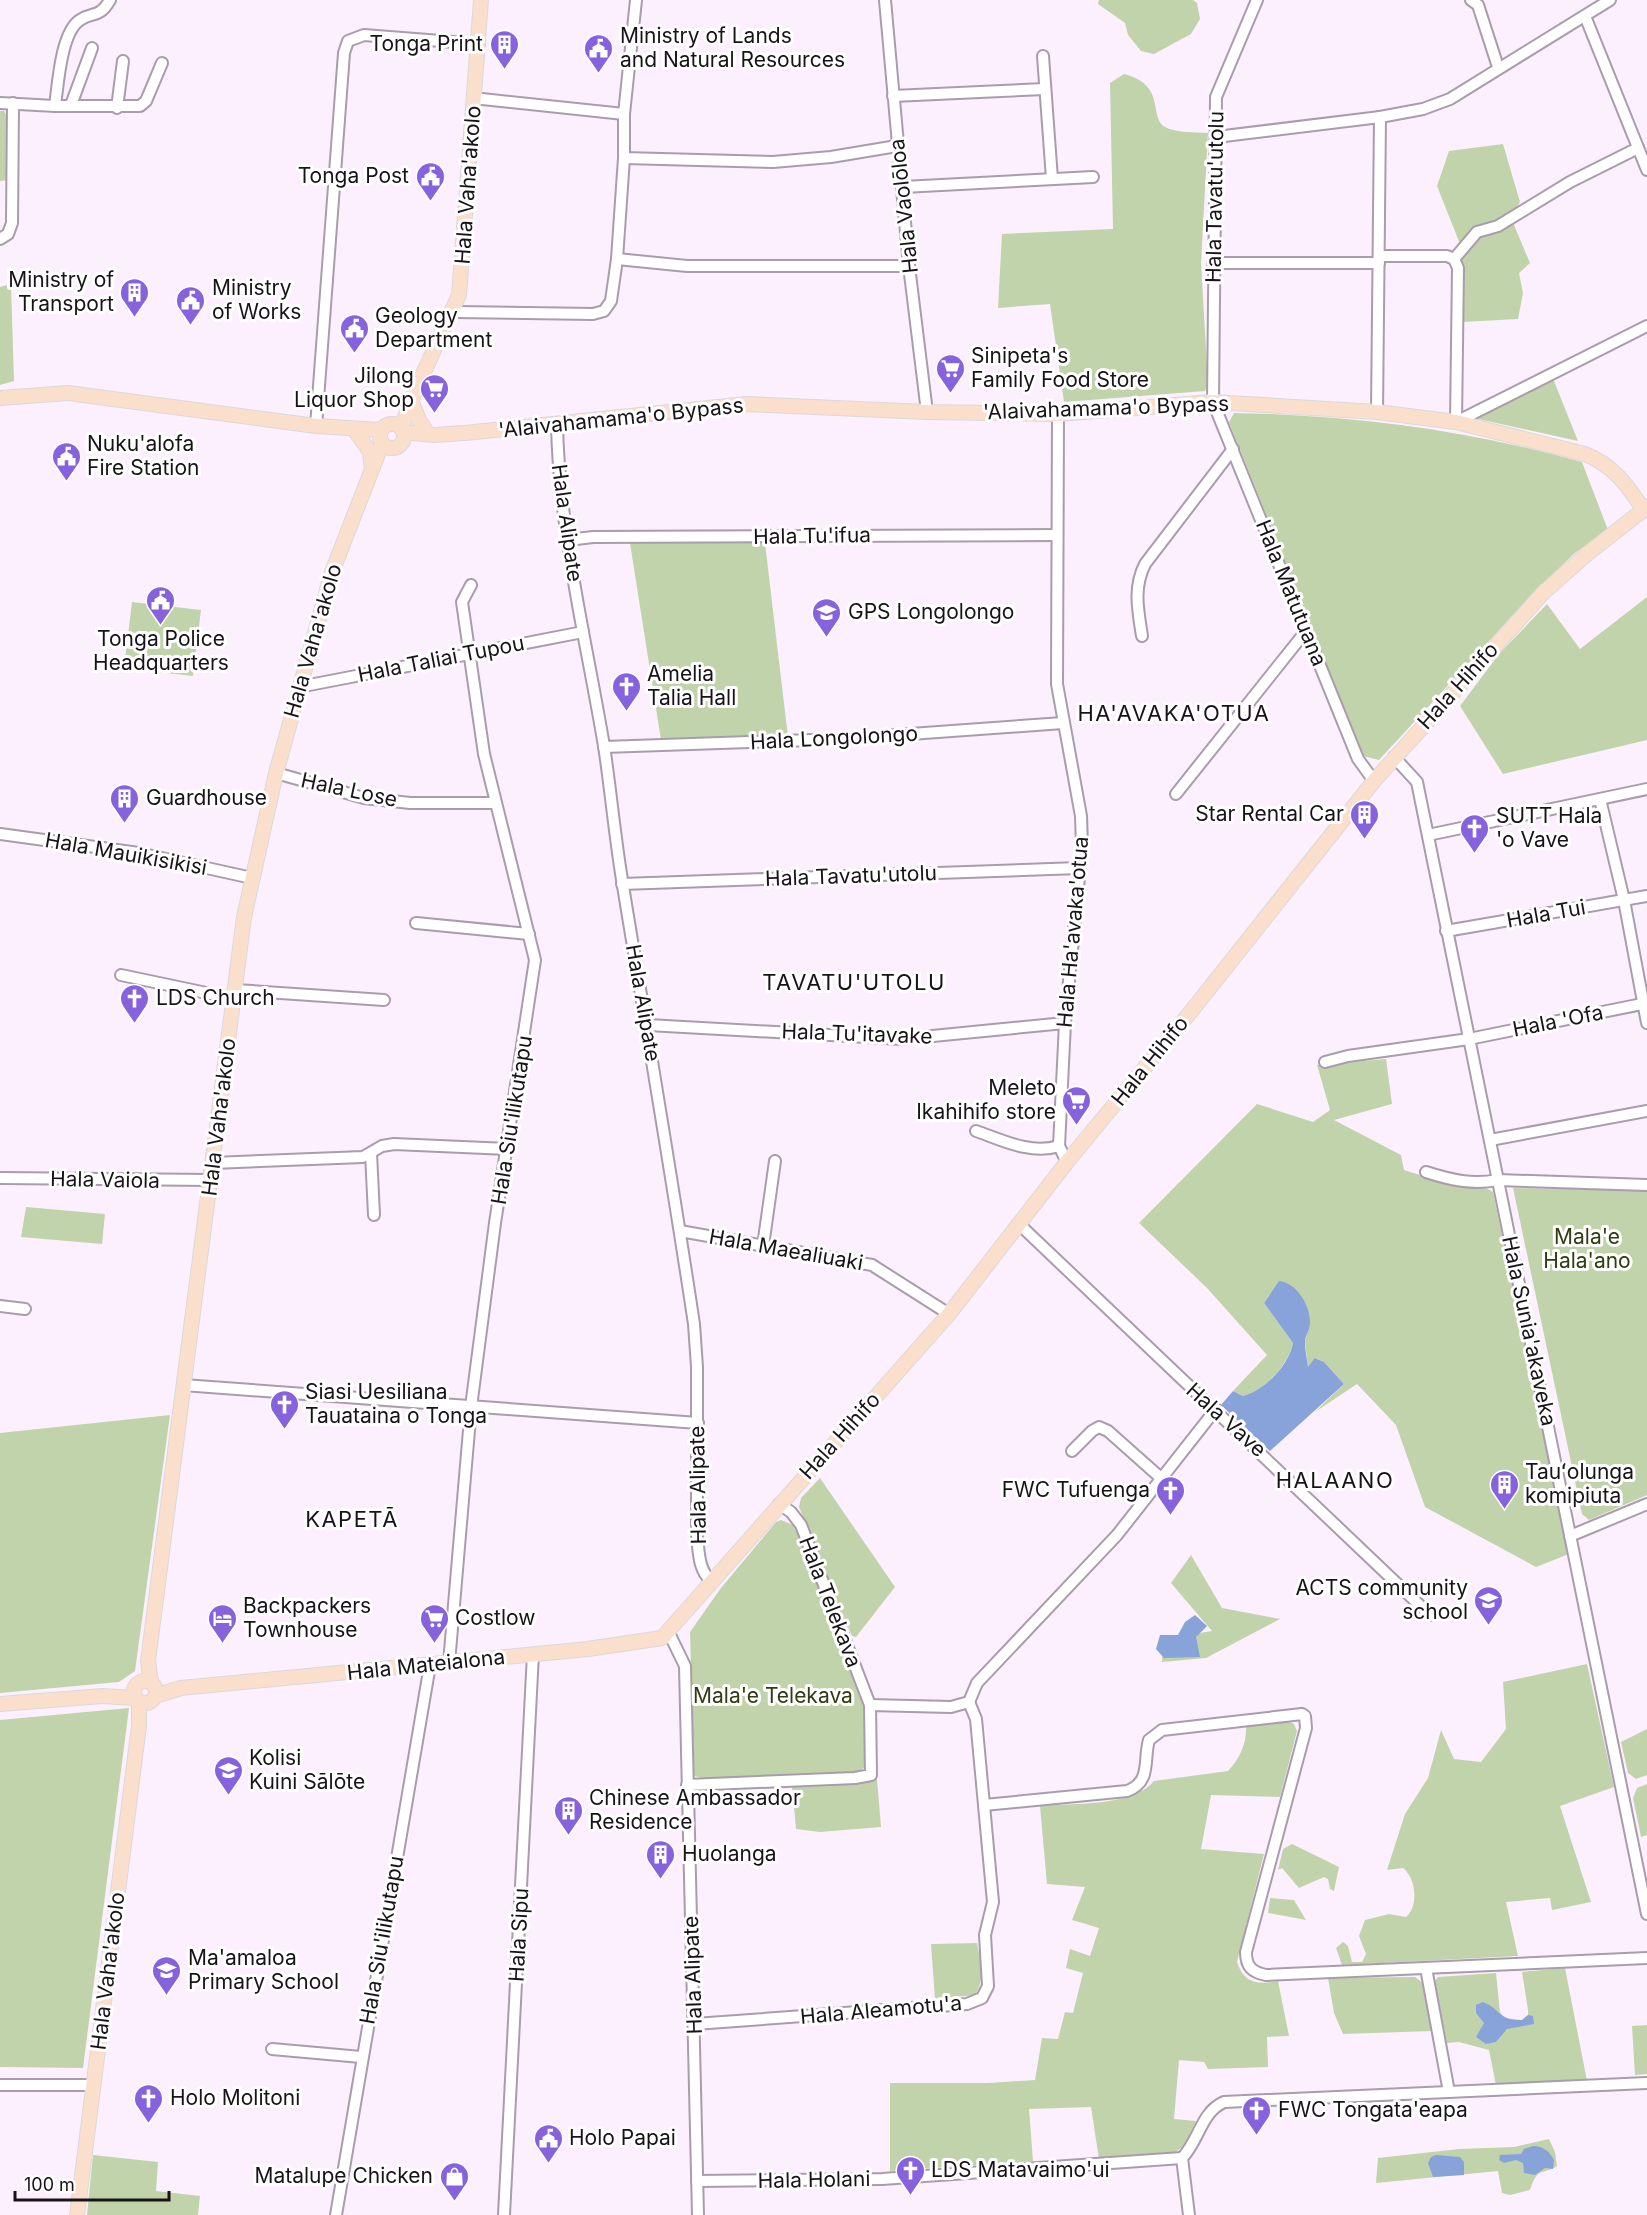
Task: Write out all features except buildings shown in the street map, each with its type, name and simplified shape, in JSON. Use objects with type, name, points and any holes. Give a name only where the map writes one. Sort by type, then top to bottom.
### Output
[{"type":"main road","name":"Hala Vaha'akolo","points":[[77,2215],[183,1385],[252,878],[276,773],[332,572],[370,476],[412,398],[454,312],[463,270],[481,0]]},
{"type":"main road","name":"'Alaivahamama'o Bypass","points":[[0,398],[68,393],[392,436],[556,424],[747,404],[927,412],[1058,414],[1213,402],[1377,412],[1456,422],[1565,448],[1603,461],[1618,474],[1645,509]]},
{"type":"main road","points":[[412,398],[419,420],[431,434]]},
{"type":"main road","points":[[351,430],[370,452],[370,476]]},
{"type":"main road","name":"Hala Hihifo","points":[[668,1631],[779,1503],[949,1314],[1020,1225],[1066,1162],[1189,1014],[1394,757],[1544,592],[1587,554],[1645,509]]},
{"type":"main road","name":"Hala Mateialona","points":[[0,1704],[430,1665],[646,1642],[662,1638],[668,1631]]},
{"type":"street","points":[[55,106],[68,31],[81,19],[97,15],[110,0]]},
{"type":"street","points":[[454,312],[604,311],[611,301],[617,259],[624,158],[624,114],[636,0]]},
{"type":"street","name":"Hala Vaolōloa","points":[[885,0],[909,266],[927,412]]},
{"type":"street","name":"Hala Tavatu'utolu","points":[[1213,402],[1216,97],[1257,0]]},
{"type":"street","points":[[1471,0],[1478,5],[1498,67]]},
{"type":"street","points":[[1216,137],[1380,117],[1424,108],[1450,99],[1498,67],[1610,0]]},
{"type":"street","points":[[1585,16],[1647,170]]},
{"type":"street","points":[[316,426],[344,53],[348,41],[364,35],[478,44]]},
{"type":"street","points":[[71,105],[92,48]]},
{"type":"street","points":[[1043,56],[1052,179]]},
{"type":"street","points":[[117,108],[123,61]]},
{"type":"street","points":[[0,103],[138,107],[146,101],[162,63]]},
{"type":"street","points":[[893,96],[1045,89]]},
{"type":"street","points":[[473,98],[624,114]]},
{"type":"street","points":[[0,239],[8,234],[12,223],[13,104]]},
{"type":"street","points":[[1377,412],[1380,117]]},
{"type":"street","points":[[624,158],[772,162],[831,157],[897,146]]},
{"type":"street","points":[[1454,259],[1478,232],[1498,226],[1570,182],[1638,148]]},
{"type":"street","points":[[903,187],[1093,177]]},
{"type":"street","points":[[1213,263],[1379,260],[1447,256],[1454,259],[1458,268],[1456,422],[1647,326]]},
{"type":"street","points":[[617,259],[687,266],[909,266]]},
{"type":"street","name":"Hala Matutuana","points":[[1213,402],[1358,759],[1374,781]]},
{"type":"street","name":"Hala Ha'avaka'otua","points":[[1058,414],[1057,684],[1081,816],[1079,868],[1065,1023],[1059,1146],[1066,1162]]},
{"type":"street","name":"Hala Alipate","points":[[556,424],[557,467],[568,540],[604,747],[622,884],[648,1025],[694,1324],[698,1423],[697,1536],[700,1563],[704,1575],[711,1581]]},
{"type":"street","points":[[1142,636],[1137,597],[1141,571],[1233,449]]},
{"type":"street","name":"Hala Tu'ifua","points":[[568,540],[593,537],[1057,536]]},
{"type":"street","name":"Hala Siu'ilikutapu","points":[[449,1663],[471,1407],[495,1223],[535,972],[535,960],[529,934],[484,754],[462,602],[471,585]]},
{"type":"street","points":[[1176,794],[1306,631]]},
{"type":"street","name":"Hala Taliai Tupou","points":[[299,687],[583,632]]},
{"type":"street","name":"Hala Longolongo","points":[[604,747],[841,739],[1063,723]]},
{"type":"street","name":"Hala Sunia'akaveka","points":[[1394,757],[1418,782],[1446,932],[1647,1914]]},
{"type":"street","name":"Hala Lose","points":[[276,773],[364,798],[410,803],[495,803]]},
{"type":"street","points":[[1428,835],[1647,789]]},
{"type":"street","points":[[1600,799],[1624,900],[1647,1023]]},
{"type":"street","name":"Hala Mauikisikisi","points":[[0,834],[139,853],[252,878]]},
{"type":"street","name":"Hala Tavatu'utolu","points":[[622,884],[1079,868]]},
{"type":"street","name":"Hala Tui","points":[[1446,932],[1647,896]]},
{"type":"street","points":[[416,923],[529,934]]},
{"type":"street","points":[[121,975],[235,994],[384,1000]]},
{"type":"street","name":"Hala 'Ofa","points":[[1325,1062],[1348,1056],[1469,1039],[1645,1004]]},
{"type":"street","name":"Hala Tu'itavake","points":[[648,1025],[902,1039],[1065,1023]]},
{"type":"street","points":[[1490,1140],[1647,1111]]},
{"type":"street","points":[[976,1131],[1024,1147],[1047,1150],[1059,1146]]},
{"type":"street","points":[[213,1162],[363,1157],[382,1146],[394,1144],[508,1149]]},
{"type":"street","points":[[371,1153],[374,1215]]},
{"type":"street","points":[[764,1246],[775,1161]]},
{"type":"street","points":[[1426,1172],[1477,1184],[1498,1180],[1647,1185]]},
{"type":"street","name":"Hala Vaiola","points":[[0,1178],[211,1180]]},
{"type":"street","name":"Hala Vave","points":[[1020,1225],[1430,1615]]},
{"type":"street","name":"Hala Maealiuaki","points":[[680,1231],[872,1265],[949,1314]]},
{"type":"street","points":[[0,1306],[25,1309]]},
{"type":"street","points":[[183,1385],[698,1423]]},
{"type":"street","points":[[870,1705],[951,1707],[969,1702],[977,1683],[1117,1535],[1216,1409]]},
{"type":"street","points":[[1072,1451],[1092,1431],[1100,1427],[1108,1431],[1162,1479]]},
{"type":"street","name":"Hala Telekava","points":[[687,1785],[855,1778],[871,1775],[870,1705],[801,1525],[791,1512],[779,1503]]},
{"type":"street","points":[[1570,1536],[1647,1504]]},
{"type":"street","name":"Hala Alipate","points":[[668,1631],[685,1666],[698,2215]]},
{"type":"street","name":"Hala Sipu","points":[[504,2215],[533,1654]]},
{"type":"street","name":"Hala Siu'ilikutapu","points":[[336,2215],[361,2057],[430,1665]]},
{"type":"street","name":"Hala Aleamotu'a","points":[[695,2024],[967,2004],[982,1998],[988,1986],[985,1935],[993,1902],[976,1719],[969,1702]]},
{"type":"street","points":[[984,1805],[1134,1788],[1140,1785],[1146,1771],[1149,1740],[1162,1730],[1295,1713],[1305,1716],[1306,1728],[1246,1952],[1246,1962],[1250,1969],[1266,1975],[1647,1958]]},
{"type":"street","points":[[1426,1968],[1449,2092]]},
{"type":"street","points":[[272,2049],[361,2057]]},
{"type":"street","points":[[1189,2215],[1182,2158],[1190,2150],[1210,2110],[1224,2102],[1647,2083]]},
{"type":"street","points":[[0,2085],[94,2085]]},
{"type":"street","name":"Hala Holani","points":[[697,2181],[882,2179],[1182,2158]]},
{"type":"green space","points":[[1099,0],[1193,0],[1197,3],[1200,19],[1191,34],[1154,54],[1141,51],[1128,35],[1125,23],[1098,4]]},
{"type":"green space","points":[[1124,74],[1146,85],[1154,100],[1157,116],[1165,127],[1180,131],[1208,133],[1201,263],[1208,384],[1205,391],[1064,402],[1050,304],[998,308],[1002,234],[1113,229],[1110,83]]},
{"type":"green space","points":[[0,111],[4,111],[8,119],[8,180],[0,181]]},
{"type":"green space","points":[[1503,144],[1520,202],[1511,218],[1530,263],[1519,273],[1523,293],[1518,319],[1463,322],[1459,288],[1462,249],[1437,186],[1449,151]]},
{"type":"green space","points":[[11,284],[14,381],[0,385],[0,287]]},
{"type":"green space","points":[[1552,376],[1578,441],[1478,419],[1478,413]]},
{"type":"green space","points":[[1234,413],[1322,417],[1410,426],[1496,441],[1582,462],[1608,530],[1575,553],[1538,588],[1379,760],[1363,756],[1229,422]]},
{"type":"green space","points":[[630,543],[765,543],[788,737],[661,740]]},
{"type":"green space","points":[[1647,597],[1647,740],[1503,774],[1460,706],[1499,654],[1547,604],[1580,649]]},
{"type":"green space","points":[[132,602],[201,610],[193,676],[124,668]]},
{"type":"green space","points":[[1386,1059],[1392,1104],[1334,1120],[1401,1155],[1404,1170],[1445,1183],[1486,1188],[1493,1192],[1569,1554],[1536,1567],[1425,1507],[1396,1425],[1357,1384],[1315,1412],[1344,1384],[1324,1362],[1316,1358],[1308,1368],[1305,1341],[1310,1325],[1269,1295],[1264,1303],[1293,1343],[1290,1351],[1281,1368],[1259,1388],[1243,1396],[1233,1391],[1267,1355],[1207,1288],[1139,1223],[1257,1104],[1313,1122],[1330,1110],[1317,1065]]},
{"type":"green space","name":"Mala'e Hala'ano","points":[[1513,1188],[1647,1190],[1647,1495],[1589,1520],[1582,1514]]},
{"type":"green space","points":[[26,1207],[105,1214],[102,1244],[21,1237]]},
{"type":"green space","points":[[170,1415],[135,1671],[119,1682],[0,1693],[0,1433]]},
{"type":"green space","name":"Mala'e Telekava","points":[[820,1478],[895,1587],[856,1637],[852,1636],[799,1507],[801,1498]]},
{"type":"green space","name":"Mala'e Telekava","points":[[781,1520],[793,1525],[806,1551],[846,1656],[865,1711],[866,1766],[857,1773],[706,1779],[694,1776],[690,1632],[721,1588],[776,1522]]},
{"type":"green space","points":[[1191,1555],[1222,1608],[1280,1619],[1206,1658],[1162,1662],[1163,1639],[1212,1631],[1171,1583]]},
{"type":"green space","points":[[1587,1664],[1614,1787],[1560,1806],[1591,1902],[1552,1910],[1550,1898],[1506,1902],[1518,1956],[1342,1965],[1336,1948],[1343,1942],[1348,1946],[1352,1962],[1362,1962],[1366,1954],[1359,1936],[1365,1920],[1389,1914],[1406,1917],[1413,1906],[1414,1892],[1411,1878],[1403,1868],[1387,1870],[1405,1814],[1428,1778],[1441,1730],[1454,1759],[1481,1762],[1506,1729],[1503,1682]]},
{"type":"green space","points":[[129,1708],[83,2068],[0,2067],[0,1720]]},
{"type":"green space","points":[[1288,1721],[1294,1724],[1297,1731],[1280,1797],[1211,1795],[1201,1849],[1264,1854],[1237,1962],[1243,1974],[1252,1981],[1264,1983],[1278,1981],[1289,2036],[1267,2037],[1268,2067],[1208,2069],[1204,2062],[1179,2060],[1174,2119],[1196,2121],[1184,2146],[1170,2156],[1099,2159],[1091,2107],[1029,2109],[1033,2161],[890,2171],[890,2083],[988,2083],[1035,2080],[1042,2038],[1058,2039],[1065,2012],[1073,2013],[1083,1973],[1066,1968],[1070,1949],[1090,1956],[1099,1928],[1072,1920],[1085,1887],[1047,1884],[1040,1806],[1117,1800],[1144,1789],[1154,1781],[1228,1771],[1242,1750],[1246,1725]]},
{"type":"green space","points":[[1647,1729],[1647,1775],[1636,1779],[1628,1773],[1621,1742]]},
{"type":"green space","points":[[877,1779],[881,1827],[820,1832],[796,1829],[792,1786]]},
{"type":"green space","points":[[1647,1784],[1647,1835],[1641,1837],[1633,1798],[1637,1788]]},
{"type":"green space","points":[[1292,1844],[1339,1867],[1334,1891],[1330,1889],[1328,1879],[1324,1877],[1299,1888],[1282,1868],[1278,1870],[1283,1849]]},
{"type":"green space","points":[[1270,1898],[1294,1900],[1306,1920],[1268,1913]]},
{"type":"green space","points":[[977,1943],[981,1976],[975,1995],[935,1999],[931,1944]]},
{"type":"green space","points":[[1565,1968],[1587,2081],[1496,2085],[1489,2050],[1459,2042],[1447,2043],[1435,1981],[1438,1977],[1496,1973],[1500,2012],[1504,2018],[1522,2020],[1528,2015],[1528,2010],[1522,1972]]},
{"type":"green space","points":[[1415,1977],[1423,1983],[1433,2031],[1343,2034],[1334,2013],[1328,1978]]},
{"type":"green space","points":[[1647,2025],[1647,2074],[1635,2075],[1632,2026]]},
{"type":"green space","points":[[1549,2139],[1555,2152],[1557,2166],[1538,2174],[1530,2190],[1510,2195],[1502,2193],[1498,2171],[1376,2183],[1378,2158],[1459,2149],[1514,2147]]},
{"type":"green space","points":[[93,2155],[158,2162],[156,2191],[200,2196],[198,2215],[87,2215]]},
{"type":"water","points":[[1279,1281],[1292,1286],[1302,1296],[1308,1310],[1310,1326],[1305,1342],[1308,1367],[1315,1358],[1324,1362],[1344,1384],[1270,1451],[1221,1405],[1233,1391],[1243,1396],[1260,1388],[1287,1360],[1293,1343],[1264,1303]]},
{"type":"water","points":[[1195,1615],[1207,1626],[1196,1637],[1200,1657],[1164,1658],[1156,1649],[1160,1635],[1178,1635],[1185,1622]]},
{"type":"water","points":[[1483,2002],[1514,2020],[1522,2020],[1528,2015],[1533,2016],[1534,2024],[1507,2029],[1496,2042],[1486,2044],[1476,2037],[1484,2023],[1476,2013],[1476,2005]]},
{"type":"water","points":[[1533,2146],[1543,2148],[1550,2154],[1554,2160],[1553,2169],[1545,2168],[1535,2175],[1524,2173],[1523,2163],[1516,2160],[1504,2163],[1499,2160],[1500,2155],[1521,2154],[1524,2149]]},
{"type":"water","points":[[1436,2155],[1460,2157],[1464,2162],[1464,2175],[1433,2177],[1428,2163],[1431,2157]]},
{"type":"place","name":"Tonga Print","points":[[504,70]]},
{"type":"place","name":"Ministry of Lands and Natural Resources","points":[[599,74]]},
{"type":"place","name":"Tonga Post","points":[[430,202]]},
{"type":"place","name":"Ministry of Transport","points":[[135,318]]},
{"type":"place","name":"Ministry of Works","points":[[191,326]]},
{"type":"place","name":"Geology Department","points":[[354,354]]},
{"type":"place","name":"Sinipeta's Family Food Store","points":[[950,394]]},
{"type":"place","name":"Jilong Liquor Shop","points":[[435,414]]},
{"type":"place","name":"Nuku'alofa Fire Station","points":[[66,482]]},
{"type":"place","name":"Tonga Police Headquarters","points":[[161,626]]},
{"type":"place","name":"GPS Longolongo","points":[[827,638]]},
{"type":"place","name":"Amelia Talia Hall","points":[[626,712]]},
{"type":"place","name":"Guardhouse","points":[[125,824]]},
{"type":"place","name":"Star Rental Car","points":[[1365,840]]},
{"type":"place","name":"SUTT Hala 'o Vave","points":[[1475,854]]},
{"type":"place","name":"LDS Church","points":[[135,1024]]},
{"type":"place","name":"Meleto Ikahihifo store","points":[[1077,1126]]},
{"type":"place","name":"Siasi Uesiliana Tauataina o Tonga","points":[[284,1430]]},
{"type":"place","name":"Tauʻolunga komipiuta","points":[[1504,1510]]},
{"type":"place","name":"FWC Tufuenga","points":[[1171,1516]]},
{"type":"place","name":"ACTS community school","points":[[1489,1626]]},
{"type":"place","name":"Backpackers Townhouse","points":[[222,1644]]},
{"type":"place","name":"Costlow","points":[[434,1644]]},
{"type":"place","name":"Kolisi Kuini Sālōte","points":[[228,1796]]},
{"type":"place","name":"Chinese Ambassador Residence","points":[[568,1836]]},
{"type":"place","name":"Huolanga","points":[[661,1880]]},
{"type":"place","name":"Ma'amaloa Primary School","points":[[167,1996]]},
{"type":"place","name":"Holo Molitoni","points":[[149,2124]]},
{"type":"place","name":"FWC Tongata'eapa","points":[[1257,2136]]},
{"type":"place","name":"Holo Papai","points":[[548,2164]]},
{"type":"place","name":"LDS Matavaimo'ui","points":[[910,2196]]},
{"type":"place","name":"Matalupe Chicken","points":[[454,2202]]},
{"type":"district","name":"HA'AVAKA'OTUA","points":[[1174,713]]},
{"type":"district","name":"TAVATU'UTOLU","points":[[854,982]]},
{"type":"district","name":"HALAANO","points":[[1335,1480]]},
{"type":"district","name":"KAPETĀ","points":[[352,1519]]}]
